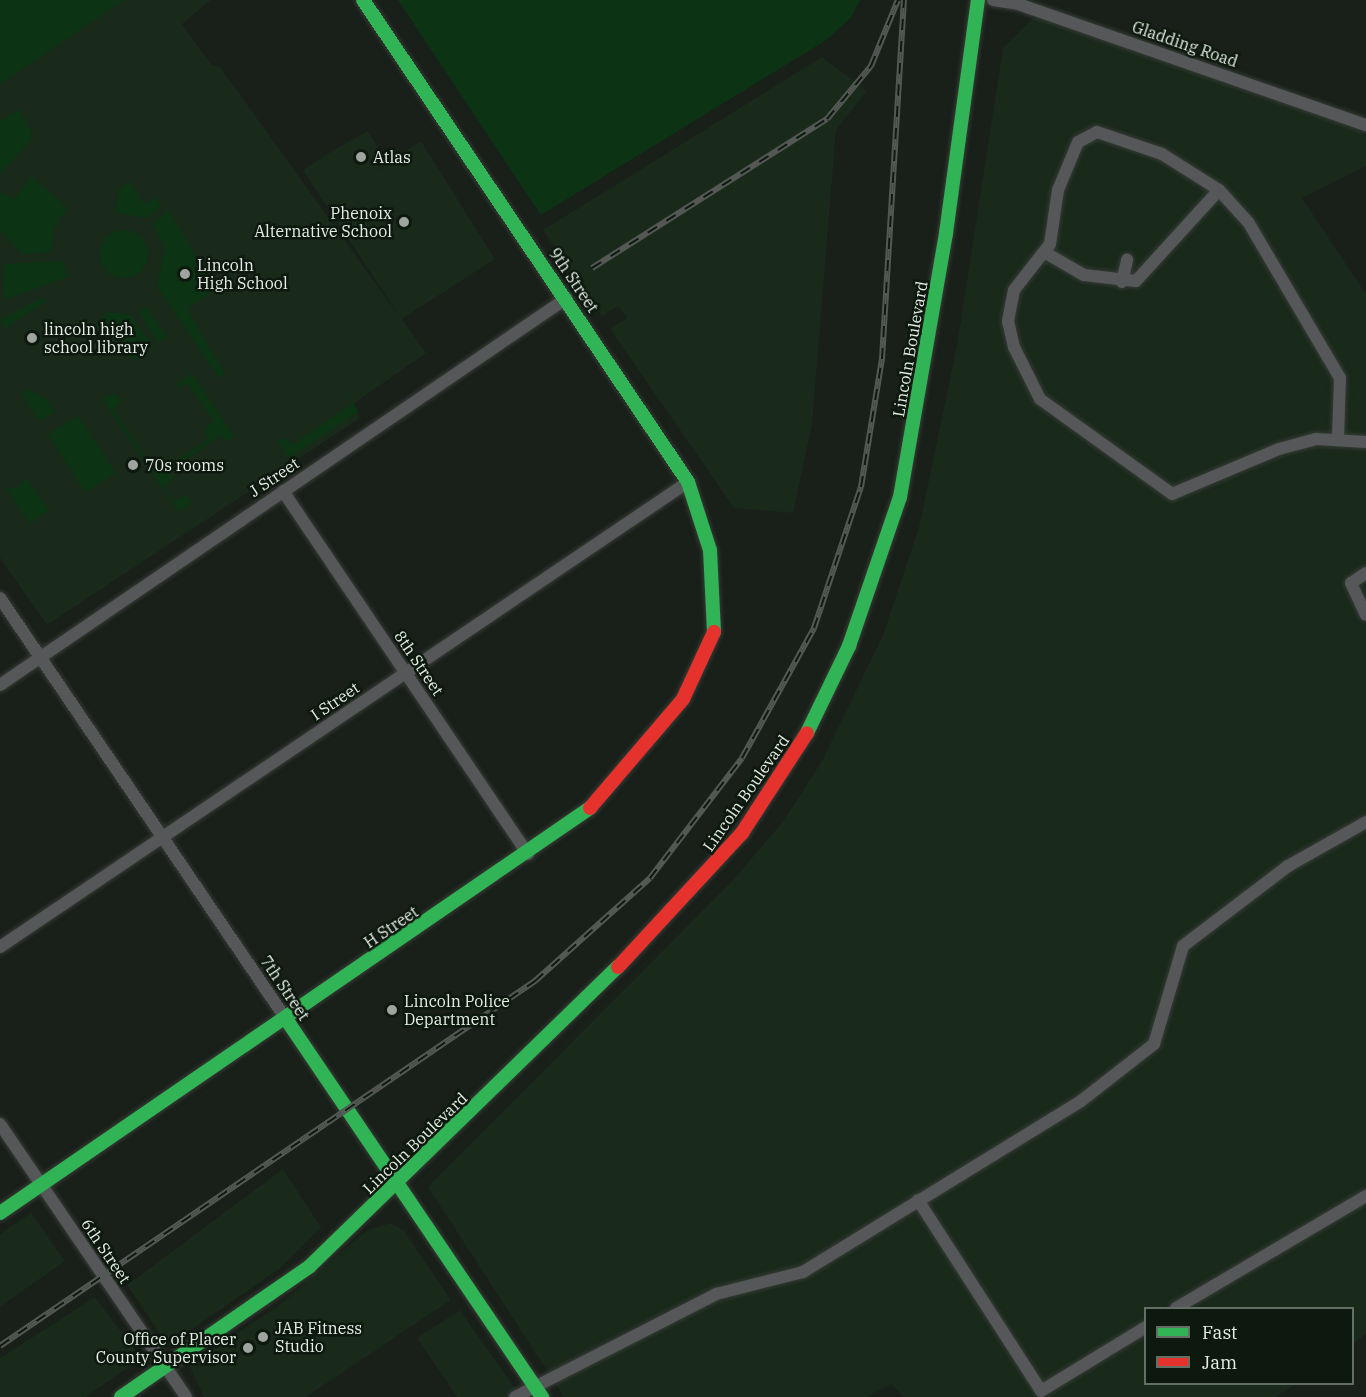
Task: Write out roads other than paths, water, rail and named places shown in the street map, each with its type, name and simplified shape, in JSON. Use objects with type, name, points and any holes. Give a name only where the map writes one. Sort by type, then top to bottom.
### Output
[{"type":"street","name":"9th Street","points":[[363,0],[567,298],[688,482],[704,522],[716,597]]},
{"type":"street","name":"Lincoln Boulevard","points":[[120,1397],[309,1267],[705,878],[772,789],[824,701],[871,591],[900,497],[944,245],[978,0]]},
{"type":"street","name":"Gladding Road","points":[[993,0],[1018,4],[1366,125]]},
{"type":"street","points":[[1338,438],[1340,378],[1288,283],[1219,190],[1162,154],[1097,132],[1078,142],[1066,161],[1050,244],[1014,290],[1008,321],[1040,399],[1172,494],[1279,449],[1338,438],[1366,442]]},
{"type":"street","points":[[1044,252],[1084,274],[1122,282],[1136,280],[1219,190]]},
{"type":"street","points":[[1122,282],[1127,260]]},
{"type":"street","name":"J Street","points":[[0,685],[567,298]]},
{"type":"street","name":"I Street","points":[[0,947],[688,482]]},
{"type":"street","name":"8th Street","points":[[283,491],[528,854]]},
{"type":"street","points":[[1366,573],[1351,583],[1366,615]]},
{"type":"street","name":"H Street","points":[[0,1213],[528,854],[594,805],[656,736],[703,665],[714,640],[716,597]]},
{"type":"street","name":"7th Street","points":[[0,598],[542,1397]]},
{"type":"street","points":[[515,1397],[533,1385],[716,1294],[803,1272],[1080,1101],[1154,1044],[1184,946],[1288,866],[1366,822]]},
{"type":"street","name":"6th Street","points":[[0,1124],[186,1397]]},
{"type":"street","points":[[1178,1307],[1366,1196]]},
{"type":"street","points":[[918,1200],[1041,1391],[1144,1328]]},
{"type":"railway","points":[[592,268],[827,119],[871,66],[898,0]]},
{"type":"railway","points":[[0,1346],[535,981],[650,878],[742,758],[814,628],[861,487],[882,359],[904,0]]},
{"type":"place","name":"Atlas","points":[[361,157]]},
{"type":"place","name":"Phenoix Alternative School","points":[[404,222]]},
{"type":"place","name":"Lincoln High School","points":[[185,274]]},
{"type":"place","name":"lincoln high school library","points":[[32,338]]},
{"type":"place","name":"70s rooms","points":[[133,465]]},
{"type":"place","name":"Lincoln Police Department","points":[[392,1010]]},
{"type":"place","name":"JAB Fitness Studio","points":[[263,1337]]},
{"type":"place","name":"Office of Placer County Supervisor","points":[[248,1348]]}]
